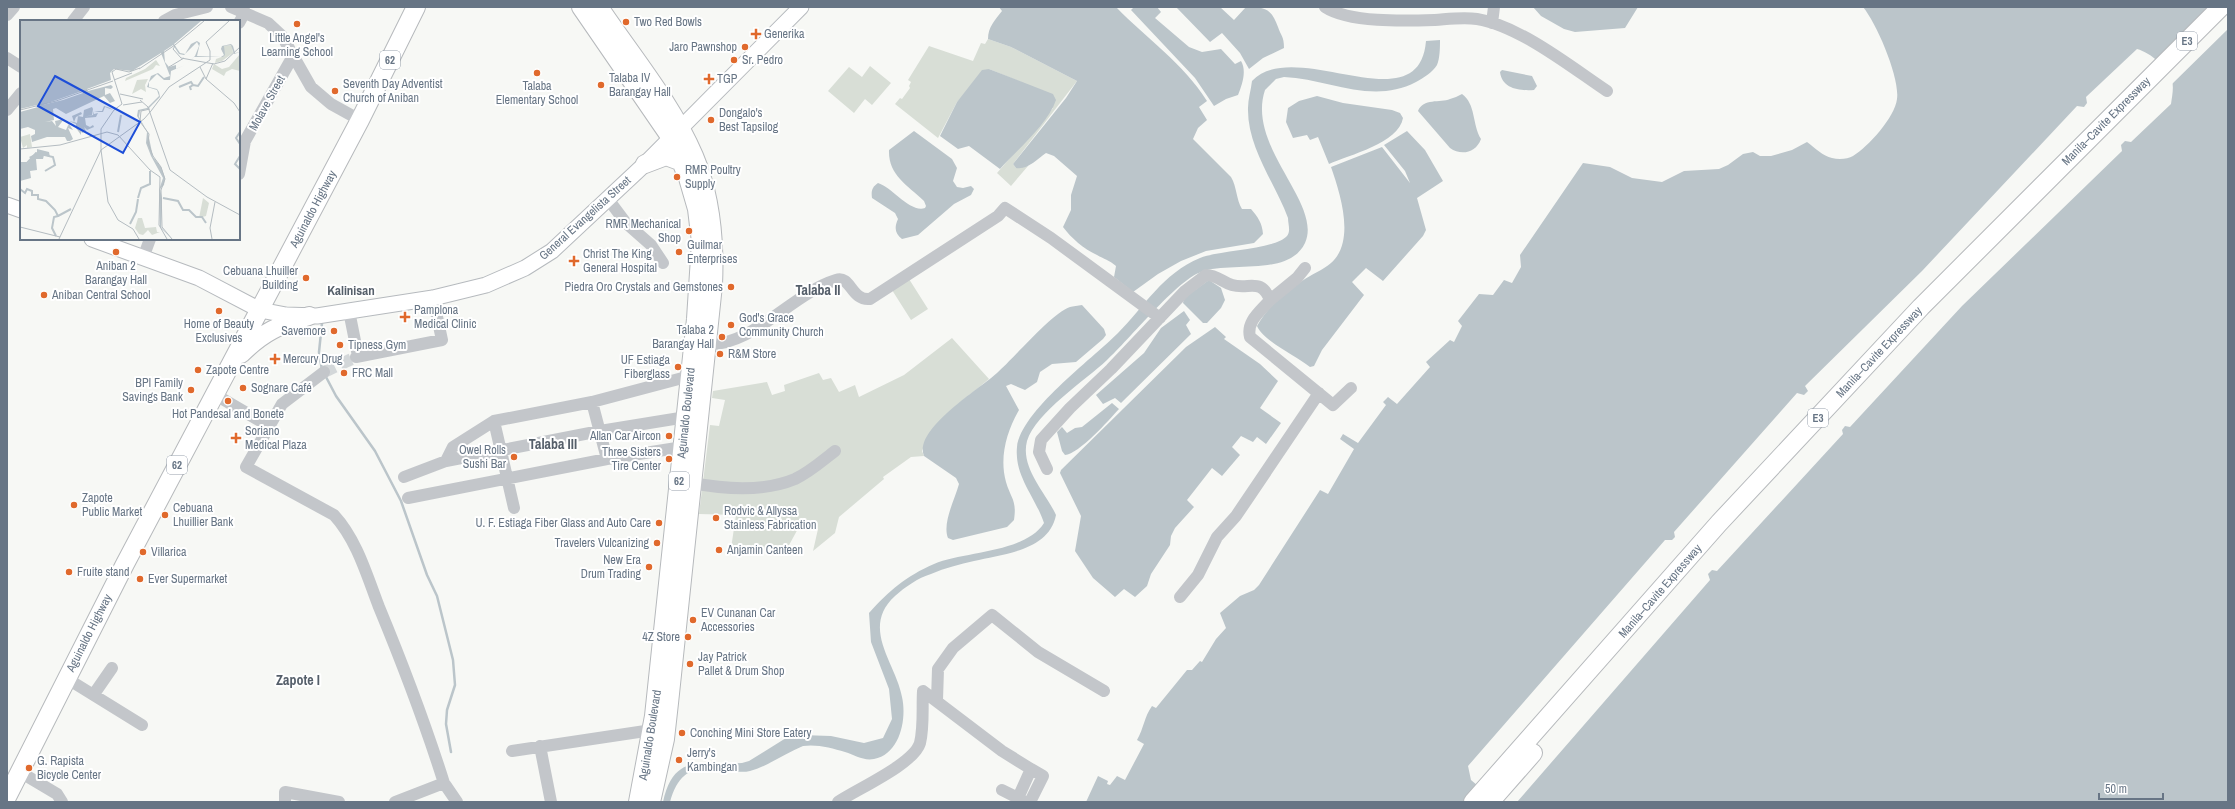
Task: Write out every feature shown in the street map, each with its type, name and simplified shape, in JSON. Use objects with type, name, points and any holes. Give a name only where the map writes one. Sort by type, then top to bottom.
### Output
[{"type":"highway","name":"Aguinaldo Highway","points":[[8,795],[66,678],[214,394],[360,120],[416,7]]},
{"type":"highway","name":"Aguinaldo Boulevard","points":[[581,7],[694,156],[702,178],[713,234],[714,285],[664,739],[651,802]]},
{"type":"highway","name":"Aguinaldo Boulevard","points":[[598,7],[676,133],[682,162],[697,208],[701,242],[702,262],[652,730],[638,802]]},
{"type":"highway","name":"Manila–Cavite Expressway","points":[[2157,79],[2221,7]]},
{"type":"highway","name":"Manila–Cavite Expressway","points":[[1490,802],[1502,780],[1741,500],[1921,307],[2157,79],[2228,17]]},
{"type":"highway","points":[[645,164],[666,156],[682,162]]},
{"type":"highway","points":[[230,366],[268,330],[309,316]]},
{"type":"highway","name":"Manila–Cavite Expressway","points":[[1473,802],[1502,780]]},
{"type":"main road","name":"General Evangelista Street","points":[[95,240],[208,282],[260,310],[286,315],[309,316],[349,311],[433,298],[486,285],[525,268],[552,251],[645,164],[801,7]]},
{"type":"main road","points":[[7,205],[20,210]]},
{"type":"street","points":[[7,15],[14,7]]},
{"type":"street","points":[[74,20],[84,7]]},
{"type":"street","points":[[166,20],[175,15],[207,7]]},
{"type":"street","points":[[231,7],[268,23],[282,36],[304,77],[320,95],[360,120]]},
{"type":"street","points":[[1325,7],[1350,18],[1420,21],[1463,18],[1492,23],[1528,39],[1607,91]]},
{"type":"street","points":[[1492,23],[1494,7]]},
{"type":"street","points":[[240,21],[245,12]]},
{"type":"street","name":"Molave Street","points":[[240,169],[246,141],[293,56]]},
{"type":"street","points":[[7,58],[20,66]]},
{"type":"street","points":[[7,110],[20,94]]},
{"type":"street","points":[[608,199],[626,223],[651,245],[663,263]]},
{"type":"street","points":[[707,344],[723,344],[740,338],[803,294],[837,279],[846,282],[857,296],[863,300],[870,299],[994,219],[1006,208],[1052,238],[1157,316]]},
{"type":"street","points":[[144,258],[150,240]]},
{"type":"street","points":[[1305,268],[1297,278],[1270,300],[1252,321],[1248,330],[1250,337],[1334,405],[1351,388]]},
{"type":"street","points":[[1047,469],[1039,452],[1042,440],[1070,408],[1111,369],[1157,316],[1185,291],[1206,275],[1213,275],[1233,286],[1255,285],[1266,291],[1270,300]]},
{"type":"street","points":[[349,311],[357,357],[442,340],[433,298]]},
{"type":"street","points":[[324,372],[285,400],[246,467],[334,515],[344,526],[358,554],[424,720],[444,784],[457,802]]},
{"type":"street","points":[[446,461],[453,447],[494,421],[592,402],[690,376]]},
{"type":"street","points":[[1180,597],[1198,575],[1217,538],[1236,516],[1319,393]]},
{"type":"street","points":[[214,394],[269,426]]},
{"type":"street","points":[[592,402],[608,459]]},
{"type":"street","points":[[404,477],[446,461],[600,431],[686,417]]},
{"type":"street","points":[[494,421],[502,450],[514,508]]},
{"type":"street","points":[[408,498],[608,459],[683,447]]},
{"type":"street","points":[[692,483],[712,487],[754,487],[783,483],[809,471],[835,451]]},
{"type":"street","points":[[937,700],[938,669],[953,648],[992,614],[1038,652],[1104,691]]},
{"type":"street","points":[[94,694],[112,668]]},
{"type":"street","points":[[66,678],[142,725]]},
{"type":"street","points":[[838,802],[906,761],[919,744],[923,691],[937,700],[1002,751],[1043,776],[1030,802]]},
{"type":"street","points":[[512,751],[652,730]]},
{"type":"street","points":[[540,746],[551,802]]},
{"type":"street","points":[[1002,790],[1021,800],[1031,769]]},
{"type":"street","points":[[20,772],[57,794],[62,802]]},
{"type":"street","points":[[395,802],[407,800],[444,784]]},
{"type":"street","points":[[285,802],[285,792],[339,802]]},
{"type":"shaded area","points":[[999,7],[1116,7],[1176,63],[1207,101],[1199,107],[1207,120],[1198,128],[1193,139],[1231,177],[1242,209],[1251,209],[1261,223],[1263,234],[1254,243],[1206,251],[1181,261],[1158,274],[1133,292],[1114,277],[1116,266],[1092,253],[1074,239],[1063,227],[1071,210],[1071,195],[1077,176],[1054,156],[1046,153],[1028,166],[1016,168],[1013,164],[1066,98],[1077,81],[1011,47],[988,39],[988,35],[994,21],[1002,11]]},
{"type":"shaded area","points":[[1134,7],[1157,7],[1161,12],[1155,18],[1189,47],[1202,52],[1221,49],[1235,64],[1241,61],[1244,74],[1238,95],[1226,99],[1214,106],[1195,78],[1131,10]]},
{"type":"shaded area","points":[[1176,7],[1220,7],[1234,20],[1246,7],[1263,8],[1270,12],[1273,16],[1283,38],[1284,48],[1263,58],[1249,69],[1240,53],[1222,33],[1210,42]]},
{"type":"shaded area","points":[[1533,7],[1638,7],[1625,28],[1575,32],[1564,29],[1541,16]]},
{"type":"shaded area","points":[[1863,7],[2228,7],[2228,802],[1517,802],[1710,580],[1708,574],[1712,570],[1717,571],[1843,434],[1842,430],[1845,426],[1850,427],[1962,306],[2122,151],[2121,145],[2125,141],[2131,142],[2171,104],[2173,86],[2170,76],[2158,61],[2137,49],[2086,97],[2087,103],[2084,107],[2077,106],[1922,271],[1805,386],[1808,391],[1804,395],[1797,393],[1674,532],[1675,537],[1672,540],[1665,540],[1468,766],[1471,780],[1497,802],[1086,802],[1098,776],[1108,781],[1107,784],[1110,785],[1117,776],[1125,780],[1144,744],[1137,740],[1147,714],[1152,706],[1156,708],[1187,670],[1192,670],[1200,661],[1202,662],[1216,639],[1226,628],[1220,613],[1240,596],[1254,590],[1259,585],[1320,490],[1328,494],[1354,449],[1340,439],[1343,434],[1358,443],[1386,405],[1383,402],[1388,397],[1397,404],[1430,367],[1426,362],[1450,340],[1454,342],[1462,326],[1458,321],[1479,294],[1493,295],[1504,280],[1512,283],[1521,267],[1520,255],[1583,163],[1610,167],[1632,178],[1662,182],[1684,171],[1719,169],[1728,165],[1743,154],[1753,152],[1760,156],[1771,156],[1792,150],[1807,142],[1825,156],[1838,159],[1846,158],[1859,152],[1873,139],[1886,123],[1895,106],[1897,90],[1891,65],[1881,38]]},
{"type":"shaded area","points":[[988,39],[1011,47],[1077,81],[1013,164],[1016,168],[1028,166],[1011,186],[997,173],[1053,108],[1021,82],[989,69],[957,102],[938,138],[895,104],[900,98],[902,99],[910,88],[909,86],[911,82],[908,80],[929,46],[973,61],[981,43],[985,44]]},
{"type":"shaded area","points":[[1440,40],[1439,59],[1435,68],[1428,75],[1416,82],[1400,88],[1383,91],[1367,91],[1284,77],[1276,79],[1265,90],[1262,111],[1266,132],[1274,153],[1304,210],[1308,227],[1305,243],[1297,254],[1286,260],[1258,266],[1213,269],[1201,272],[1191,277],[1179,286],[1107,360],[1062,397],[1040,419],[1032,430],[1027,441],[1027,461],[1035,480],[1056,515],[1052,527],[1044,536],[1035,544],[1023,549],[952,566],[921,578],[895,596],[885,608],[880,620],[880,633],[883,646],[899,684],[903,706],[900,734],[896,743],[890,750],[883,756],[870,759],[835,749],[803,746],[750,771],[738,772],[705,768],[697,769],[684,776],[678,783],[670,802],[663,802],[668,786],[674,775],[683,768],[692,764],[742,763],[749,761],[786,738],[801,735],[831,736],[864,743],[883,738],[892,719],[889,689],[871,642],[869,613],[898,585],[934,564],[1009,546],[1035,533],[1044,523],[1022,477],[1017,458],[1017,447],[1021,433],[1044,402],[1118,333],[1155,291],[1175,272],[1187,264],[1209,255],[1259,247],[1280,241],[1287,236],[1289,230],[1288,218],[1252,137],[1249,122],[1248,101],[1252,81],[1272,70],[1296,67],[1379,79],[1402,77],[1418,65],[1426,41]]},
{"type":"shaded area","points":[[870,66],[891,83],[872,105],[865,99],[854,113],[828,91],[849,67],[862,77]]},
{"type":"shaded area","points":[[989,69],[1053,94],[1056,100],[1052,109],[1039,127],[1000,169],[969,146],[958,149],[940,136],[957,102],[982,70]]},
{"type":"shaded area","points":[[1502,70],[1532,76],[1537,86],[1534,90],[1512,88],[1501,78],[1500,72]]},
{"type":"shaded area","points":[[1462,94],[1470,103],[1476,127],[1481,139],[1476,147],[1468,152],[1459,152],[1450,148],[1418,111],[1424,104],[1454,98]]},
{"type":"shaded area","points":[[1317,96],[1343,103],[1392,110],[1400,113],[1403,118],[1399,127],[1393,134],[1383,141],[1372,147],[1329,164],[1318,137],[1310,140],[1307,135],[1293,138],[1286,122],[1288,108],[1299,101]]},
{"type":"shaded area","points":[[914,131],[952,159],[957,168],[953,181],[957,187],[963,188],[971,186],[974,189],[971,195],[954,204],[918,235],[902,239],[896,230],[898,219],[895,213],[872,198],[872,191],[874,186],[878,183],[889,189],[913,207],[919,209],[925,208],[926,206],[924,201],[895,173],[890,159],[889,150]]},
{"type":"shaded area","points":[[1407,131],[1425,150],[1443,181],[1417,198],[1426,230],[1423,236],[1383,281],[1366,268],[1352,282],[1364,295],[1322,350],[1314,366],[1310,367],[1273,343],[1260,332],[1257,326],[1271,307],[1283,295],[1331,263],[1339,254],[1343,242],[1344,216],[1342,203],[1331,167],[1382,147],[1410,183],[1405,171],[1384,145]]},
{"type":"shaded area","points":[[909,279],[928,309],[911,320],[892,290]]},
{"type":"shaded area","points":[[1209,280],[1221,288],[1225,300],[1221,308],[1207,323],[1203,323],[1183,303],[1184,298]]},
{"type":"shaded area","points":[[1082,305],[1104,329],[1106,335],[1103,339],[1076,362],[1052,364],[1040,372],[1037,382],[1025,390],[1011,384],[1006,386],[1019,410],[1005,444],[1003,463],[1006,482],[1015,508],[1014,520],[1007,527],[953,540],[948,538],[948,518],[959,484],[956,478],[924,456],[923,445],[929,434],[950,410],[997,373],[1053,318],[1070,307]]},
{"type":"shaded area","points":[[1184,311],[1190,320],[1186,325],[1191,334],[1121,403],[1115,398],[1103,404],[1096,395],[1144,353],[1161,328]]},
{"type":"shaded area","points":[[1215,327],[1226,337],[1224,339],[1260,364],[1278,381],[1260,408],[1281,423],[1266,444],[1257,437],[1253,442],[1241,436],[1232,447],[1240,455],[1222,476],[1212,468],[1187,500],[1194,507],[1175,528],[1171,536],[1170,545],[1151,574],[1147,586],[1135,597],[1124,589],[1115,597],[1093,578],[1075,551],[1081,516],[1060,473],[1061,470],[1186,347]]},
{"type":"shaded area","points":[[952,338],[989,379],[942,419],[928,439],[922,451],[924,456],[911,457],[883,477],[884,479],[839,517],[835,533],[813,551],[818,529],[800,525],[788,547],[730,555],[736,515],[699,514],[710,425],[719,426],[725,400],[712,398],[713,391],[767,382],[772,395],[785,391],[784,385],[819,373],[823,380],[831,378],[839,392],[855,385],[859,397],[904,375]]},
{"type":"shaded area","points":[[1112,403],[1119,409],[1086,443],[1071,453],[1065,455],[1062,451],[1057,432],[1062,427],[1067,433],[1075,428],[1082,427]]},
{"type":"pier","points":[[2209,7],[2228,7],[2228,29],[2171,85],[2165,72],[2154,61]]},
{"type":"waterway","points":[[322,323],[319,352],[322,370]]},
{"type":"waterway","points":[[325,375],[336,396],[375,451],[401,501],[427,575],[437,596],[453,660],[455,685],[447,710],[446,724],[451,752]]},
{"type":"tunnel","points":[[324,372],[356,357]]},
{"type":"place","name":"Two Red Bowls","points":[[626,22]]},
{"type":"place","name":"Little Angel's Learning School","points":[[297,24]]},
{"type":"place","name":"Generika","points":[[756,34]]},
{"type":"place","name":"Jaro Pawnshop","points":[[745,47]]},
{"type":"place","name":"Sr. Pedro","points":[[734,60]]},
{"type":"place","name":"Talaba Elementary School","points":[[537,73]]},
{"type":"place","name":"TGP","points":[[709,79]]},
{"type":"place","name":"Talaba IV Barangay Hall","points":[[601,85]]},
{"type":"place","name":"Seventh Day Adventist Church of Aniban","points":[[335,91]]},
{"type":"place","name":"Dongalo's Best Tapsilog","points":[[711,120]]},
{"type":"place","name":"RMR Poultry Supply","points":[[677,177]]},
{"type":"place","name":"RMR Mechanical Shop","points":[[689,231]]},
{"type":"place","name":"Aniban 2 Barangay Hall","points":[[116,252]]},
{"type":"place","name":"Guilmar Enterprises","points":[[679,252]]},
{"type":"place","name":"Christ The King General Hospital","points":[[574,261]]},
{"type":"place","name":"Cebuana Lhuiller Building","points":[[306,278]]},
{"type":"place","name":"Piedra Oro Crystals and Gemstones","points":[[731,287]]},
{"type":"place","name":"Aniban Central School","points":[[44,295]]},
{"type":"place","name":"Home of Beauty Exclusives","points":[[219,311]]},
{"type":"place","name":"Pamplona Medical Clinic","points":[[405,317]]},
{"type":"place","name":"God's Grace Community Church","points":[[731,325]]},
{"type":"place","name":"Savemore","points":[[334,331]]},
{"type":"place","name":"Talaba 2 Barangay Hall","points":[[722,337]]},
{"type":"place","name":"Tipness Gym","points":[[340,345]]},
{"type":"place","name":"R&M Store","points":[[720,354]]},
{"type":"place","name":"Mercury Drug","points":[[275,359]]},
{"type":"place","name":"UF Estiaga Fiberglass","points":[[678,367]]},
{"type":"place","name":"Zapote Centre","points":[[198,370]]},
{"type":"place","name":"FRC Mall","points":[[344,373]]},
{"type":"place","name":"Sognare Café","points":[[243,388]]},
{"type":"place","name":"BPI Family Savings Bank","points":[[191,390]]},
{"type":"place","name":"Hot Pandesal and Bonete","points":[[228,401]]},
{"type":"place","name":"Allan Car Aircon","points":[[669,436]]},
{"type":"place","name":"Soriano Medical Plaza","points":[[236,438]]},
{"type":"place","name":"Owel Rolls Sushi Bar","points":[[514,457]]},
{"type":"place","name":"Three Sisters Tire Center","points":[[669,459]]},
{"type":"place","name":"Zapote Public Market","points":[[74,505]]},
{"type":"place","name":"Cebuana Lhuillier Bank","points":[[165,515]]},
{"type":"place","name":"Rodvic & Allyssa Stainless Fabrication","points":[[716,518]]},
{"type":"place","name":"U. F. Estiaga Fiber Glass and Auto Care","points":[[659,523]]},
{"type":"place","name":"Travelers Vulcanizing","points":[[657,543]]},
{"type":"place","name":"Anjamin Canteen","points":[[719,550]]},
{"type":"place","name":"Villarica","points":[[143,552]]},
{"type":"place","name":"New Era Drum Trading","points":[[649,567]]},
{"type":"place","name":"Fruite stand","points":[[69,572]]},
{"type":"place","name":"Ever Supermarket","points":[[140,579]]},
{"type":"place","name":"EV Cunanan Car Accessories","points":[[693,620]]},
{"type":"place","name":"4Z Store","points":[[688,637]]},
{"type":"place","name":"Jay Patrick Pallet & Drum Shop","points":[[690,664]]},
{"type":"place","name":"Conching Mini Store Eatery","points":[[682,733]]},
{"type":"place","name":"Jerry's Kambingan","points":[[679,760]]},
{"type":"place","name":"G. Rapista Bicycle Center","points":[[29,768]]},
{"type":"district","name":"Kalinisan","points":[[351,290]]},
{"type":"district","name":"Talaba II","points":[[818,290]]},
{"type":"district","name":"Talaba III","points":[[553,444]]},
{"type":"district","name":"Zapote I","points":[[298,680]]}]
